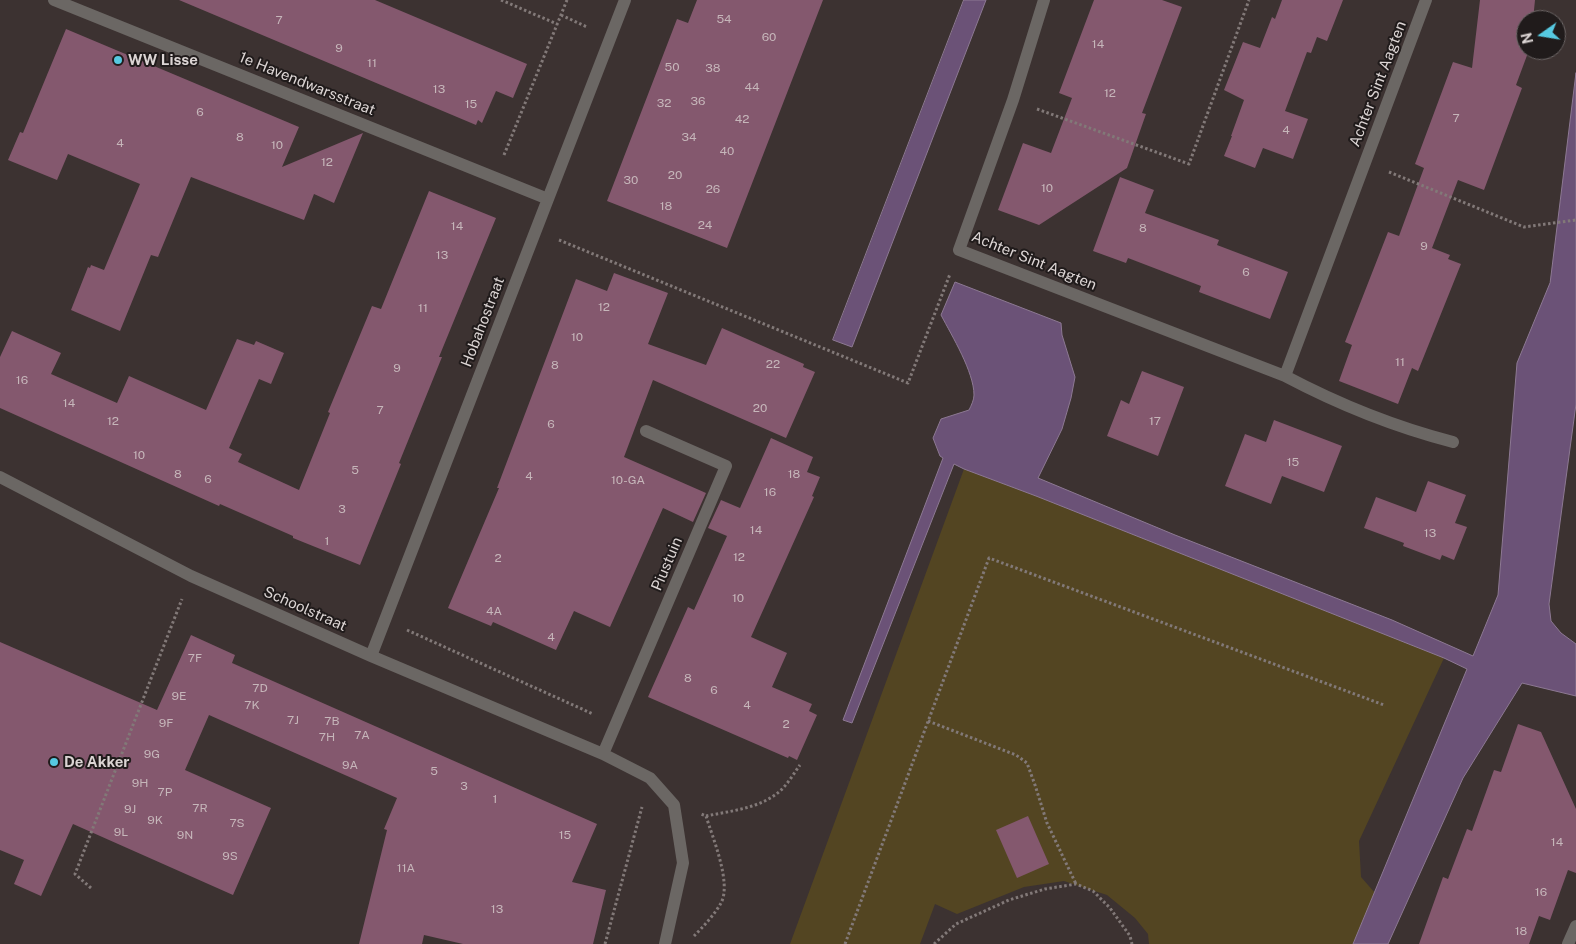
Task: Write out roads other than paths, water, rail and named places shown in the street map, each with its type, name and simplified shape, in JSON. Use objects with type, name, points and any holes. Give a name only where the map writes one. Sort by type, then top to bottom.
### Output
[{"type":"street","name":"1e Havendwarsstraat","points":[[54,0],[548,199]]},
{"type":"street","name":"Hobahostraat","points":[[371,656],[625,0]]},
{"type":"street","name":"Achter Sint Aagten","points":[[1044,0],[1013,100],[959,250],[1285,376],[1310,390],[1410,431],[1453,442]]},
{"type":"street","name":"Achter Sint Aagten","points":[[1285,376],[1426,0]]},
{"type":"street","name":"Piustuin","points":[[604,754],[726,466],[646,430]]},
{"type":"street","name":"Schoolstraat","points":[[0,477],[191,576],[371,656],[604,754],[650,778],[674,805],[683,863],[665,944]]},
{"type":"street","points":[[1568,944],[1576,926]]},
{"type":"place","name":"WW Lisse","points":[[118,60]]},
{"type":"place","name":"De Akker","points":[[54,762]]}]
